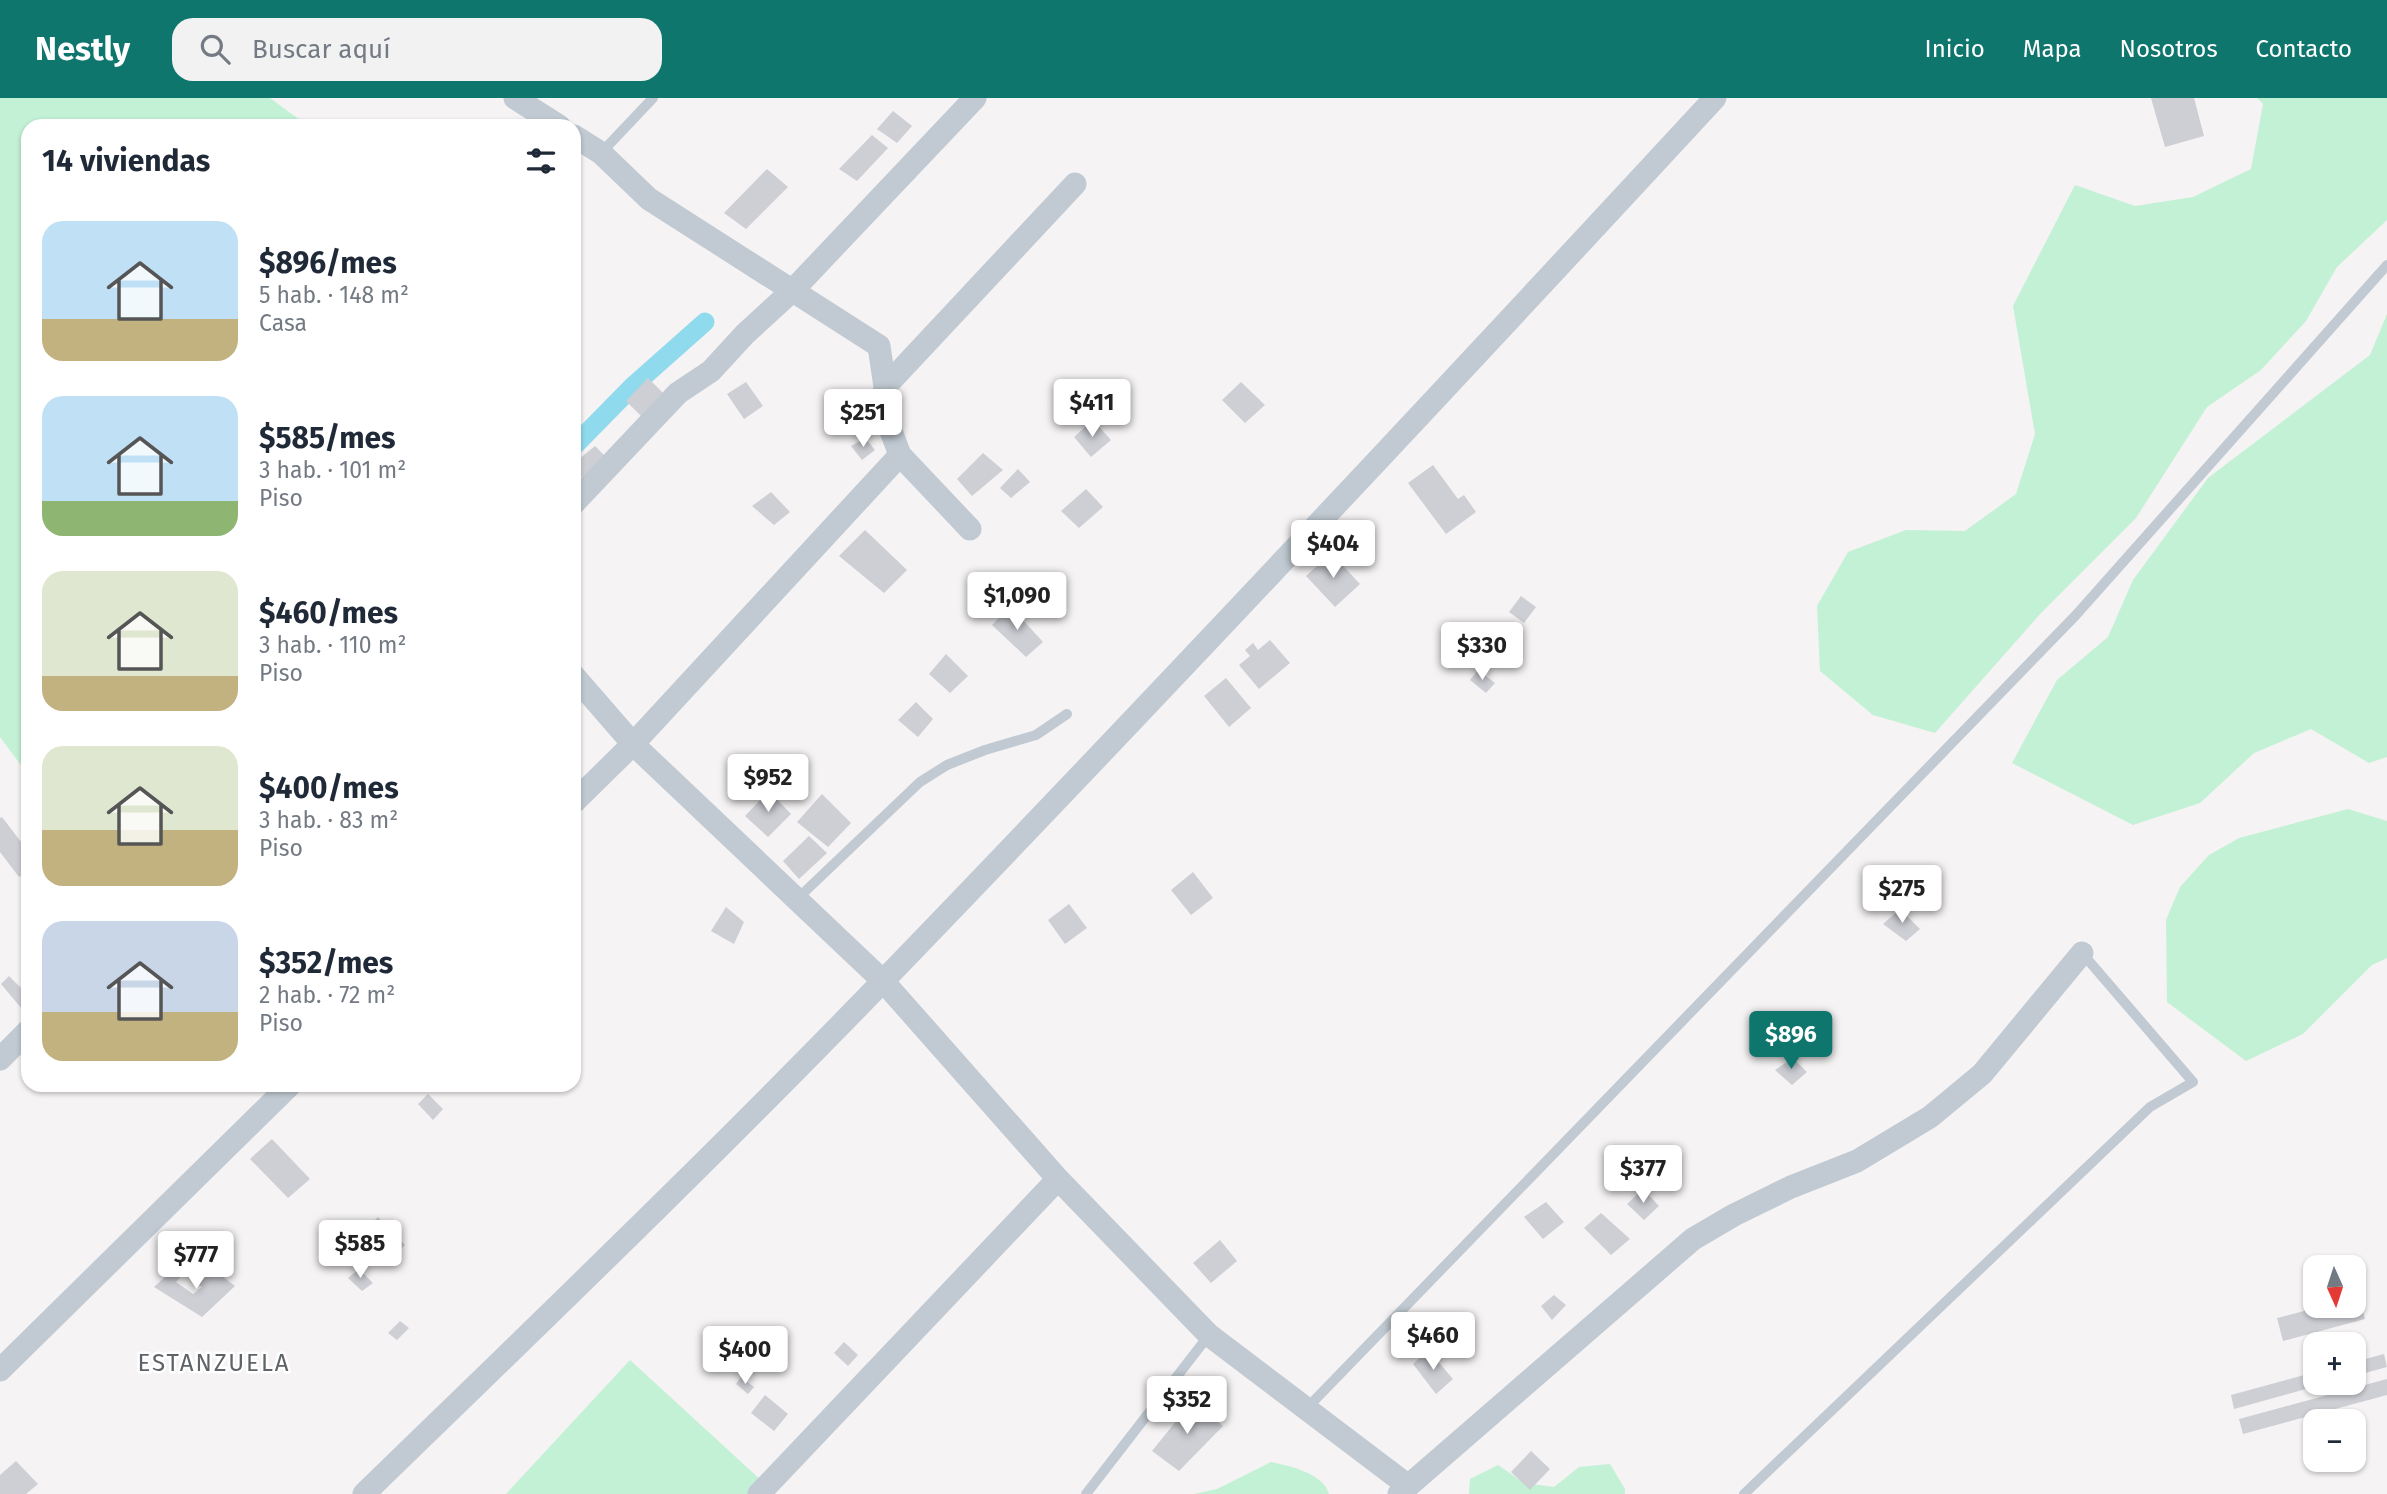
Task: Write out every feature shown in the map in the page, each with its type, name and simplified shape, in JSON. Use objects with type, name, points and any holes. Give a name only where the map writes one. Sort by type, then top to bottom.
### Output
[{"type":"street","points":[[515,98],[548,119]]},
{"type":"street","points":[[581,496],[678,393],[711,371],[793,290],[975,98]]},
{"type":"street","points":[[364,1494],[642,1225],[883,981],[1398,440],[1715,98]]},
{"type":"street","points":[[581,140],[601,153],[649,199],[879,346],[885,387],[883,397],[900,455],[970,528]]},
{"type":"street","points":[[885,387],[1075,184]]},
{"type":"street","points":[[581,796],[633,744],[900,455]]},
{"type":"street","points":[[581,684],[633,744],[883,981],[1058,1179],[1209,1335],[1306,1409],[1403,1490],[1693,1239],[1791,1187],[1857,1161],[1930,1117],[1982,1074],[2082,953]]},
{"type":"street","points":[[0,1059],[21,1038]]},
{"type":"street","points":[[0,1370],[283,1092]]},
{"type":"street","points":[[759,1494],[1058,1179]]},
{"type":"lane","points":[[601,153],[653,98]]},
{"type":"lane","points":[[1306,1409],[2076,615],[2387,265]]},
{"type":"lane","points":[[796,900],[920,782],[947,765],[1036,735],[1068,714]]},
{"type":"lane","points":[[1744,1494],[2150,1107],[2193,1082],[2082,953]]},
{"type":"lane","points":[[1086,1494],[1209,1335]]},
{"type":"green space","points":[[0,98],[270,98],[298,119],[21,119],[21,765],[0,737]]},
{"type":"green space","points":[[2257,98],[2387,98],[2387,220],[2337,267],[2306,321],[2261,370],[2207,407],[2136,518],[2041,613],[1935,733],[1873,715],[1820,671],[1817,606],[1848,552],[1906,530],[1965,531],[2016,494],[2035,434],[2013,306],[2075,185],[2135,206],[2193,197],[2251,169],[2263,104]]},
{"type":"green space","points":[[2387,314],[2387,757],[2369,763],[2311,729],[2254,753],[2200,803],[2133,825],[2012,763],[2057,680],[2108,637],[2133,580],[2208,478],[2370,355]]},
{"type":"green space","points":[[2348,809],[2387,821],[2387,958],[2372,965],[2303,1034],[2246,1061],[2167,1002],[2166,920],[2180,887],[2209,855],[2239,838]]},
{"type":"green space","points":[[630,1360],[763,1482],[752,1494],[506,1494]]},
{"type":"green space","points":[[1271,1462],[1296,1468],[1313,1476],[1326,1487],[1329,1494],[1194,1494],[1217,1489]]},
{"type":"green space","points":[[1610,1464],[1625,1489],[1625,1494],[1469,1494],[1470,1479],[1498,1465],[1524,1483],[1554,1487],[1579,1467]]},
{"type":"building","points":[[2151,98],[2194,98],[2204,136],[2165,147]]},
{"type":"building","points":[[893,111],[912,126],[897,143],[877,129]]},
{"type":"building","points":[[872,135],[888,148],[857,181],[839,169]]},
{"type":"building","points":[[767,169],[788,187],[746,229],[724,213]]},
{"type":"building","points":[[648,378],[664,394],[641,416],[626,401]]},
{"type":"building","points":[[746,382],[763,406],[744,419],[727,394]]},
{"type":"building","points":[[1241,382],[1265,405],[1245,423],[1222,400]]},
{"type":"building","points":[[1093,420],[1111,440],[1091,457],[1074,437]]},
{"type":"building","points":[[865,438],[875,450],[862,460],[851,446]]},
{"type":"building","points":[[595,446],[607,458],[582,478],[581,457]]},
{"type":"building","points":[[983,453],[1003,470],[972,496],[957,479]]},
{"type":"building","points":[[1433,465],[1458,499],[1464,495],[1476,512],[1446,534],[1408,483]]},
{"type":"building","points":[[1018,469],[1030,482],[1011,498],[1000,488]]},
{"type":"building","points":[[1086,489],[1103,507],[1079,528],[1061,511]]},
{"type":"building","points":[[771,492],[790,512],[774,525],[752,506]]},
{"type":"building","points":[[865,530],[907,570],[884,593],[839,556]]},
{"type":"building","points":[[1331,553],[1360,584],[1335,607],[1306,576]]},
{"type":"building","points":[[1521,596],[1536,607],[1524,623],[1509,612]]},
{"type":"building","points":[[1010,606],[1043,642],[1026,657],[992,625]]},
{"type":"building","points":[[1270,640],[1290,663],[1259,689],[1239,665],[1250,656],[1245,650],[1253,643],[1258,650]]},
{"type":"building","points":[[946,654],[968,676],[950,693],[929,674]]},
{"type":"building","points":[[1478,670],[1495,683],[1486,693],[1470,680]]},
{"type":"building","points":[[1226,678],[1251,708],[1229,727],[1204,696]]},
{"type":"building","points":[[916,702],[933,719],[918,737],[898,720]]},
{"type":"building","points":[[769,791],[791,814],[768,837],[745,816]]},
{"type":"building","points":[[822,794],[851,823],[828,847],[797,822]]},
{"type":"building","points":[[2,817],[21,842],[19,877],[0,852]]},
{"type":"building","points":[[809,836],[827,853],[799,879],[783,861]]},
{"type":"building","points":[[1193,872],[1213,898],[1191,915],[1171,890]]},
{"type":"building","points":[[1069,904],[1087,928],[1065,944],[1048,920]]},
{"type":"building","points":[[726,907],[744,922],[734,944],[711,931]]},
{"type":"building","points":[[1900,909],[1920,929],[1906,941],[1883,924]]},
{"type":"building","points":[[9,976],[21,988],[21,1008],[1,984]]},
{"type":"building","points":[[1793,1058],[1807,1072],[1792,1085],[1775,1070]]},
{"type":"building","points":[[428,1094],[443,1109],[433,1120],[418,1104]]},
{"type":"building","points":[[272,1139],[310,1179],[288,1198],[250,1159]]},
{"type":"building","points":[[1643,1189],[1659,1206],[1644,1220],[1627,1204]]},
{"type":"building","points":[[1546,1202],[1564,1222],[1543,1239],[1524,1217]]},
{"type":"building","points":[[1601,1213],[1630,1239],[1611,1255],[1584,1228]]},
{"type":"building","points":[[378,1217],[405,1245],[388,1261],[360,1235]]},
{"type":"building","points":[[1220,1240],[1237,1261],[1211,1283],[1193,1263]]},
{"type":"building","points":[[179,1264],[184,1273],[176,1282],[193,1294],[202,1287],[197,1285],[214,1270],[235,1286],[202,1317],[154,1287]]},
{"type":"building","points":[[359,1269],[373,1283],[362,1291],[348,1278]]},
{"type":"building","points":[[1554,1295],[1566,1305],[1552,1320],[1541,1306]]},
{"type":"building","points":[[2303,1311],[2303,1318],[2365,1319],[2317,1332],[2303,1332],[2303,1336],[2283,1341],[2277,1318]]},
{"type":"building","points":[[400,1321],[409,1328],[397,1340],[388,1333]]},
{"type":"building","points":[[844,1342],[858,1355],[848,1366],[834,1353]]},
{"type":"building","points":[[1428,1350],[1453,1379],[1436,1394],[1413,1364]]},
{"type":"building","points":[[2384,1354],[2387,1367],[2366,1373],[2366,1359]]},
{"type":"building","points":[[2303,1375],[2303,1390],[2234,1409],[2231,1395]]},
{"type":"building","points":[[741,1377],[754,1387],[748,1394],[736,1384]]},
{"type":"building","points":[[2387,1379],[2387,1395],[2335,1409],[2303,1409],[2303,1418],[2243,1434],[2239,1419],[2328,1395],[2366,1395],[2366,1385]]},
{"type":"building","points":[[765,1395],[788,1414],[774,1431],[751,1413]]},
{"type":"building","points":[[1194,1399],[1223,1426],[1179,1471],[1152,1451]]},
{"type":"building","points":[[1531,1451],[1550,1469],[1530,1490],[1511,1472]]},
{"type":"building","points":[[16,1461],[38,1484],[26,1494],[0,1494],[0,1475]]},
{"type":"waterway","points":[[581,439],[634,385],[705,322]]},
{"type":"district","name":"ESTANZUELA","points":[[214,1363]]}]
